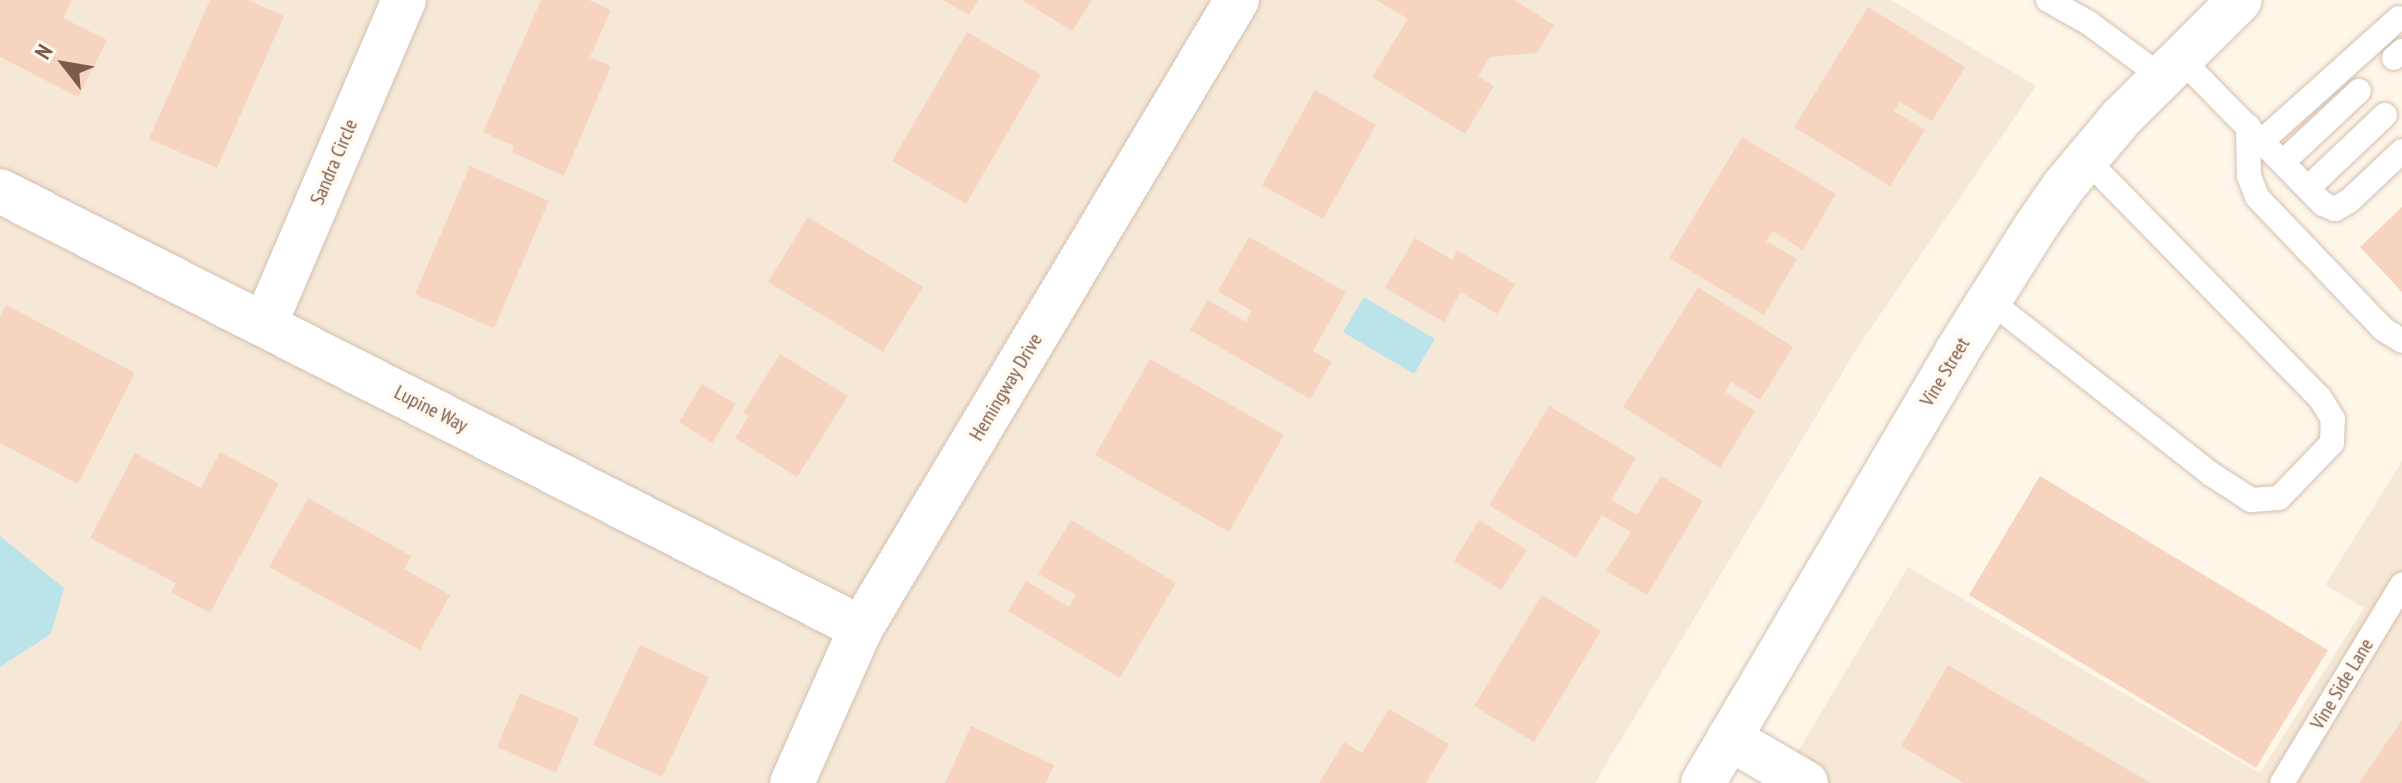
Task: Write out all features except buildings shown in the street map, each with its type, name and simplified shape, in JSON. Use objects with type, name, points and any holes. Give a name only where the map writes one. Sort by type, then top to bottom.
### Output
[{"type":"street","name":"Sandra Circle","points":[[265,324],[404,0]]},
{"type":"street","name":"Hemingway Drive","points":[[792,783],[861,628],[1237,0]]},
{"type":"street","name":"Vine Street","points":[[1703,783],[2034,229],[2086,159],[2169,67],[2240,0]]},
{"type":"street","name":"Lupine Way","points":[[0,191],[861,628]]},
{"type":"street","points":[[1729,738],[1806,783]]},
{"type":"lane","points":[[2048,0],[2169,67],[2255,133],[2323,204],[2335,209],[2349,201],[2402,151]]},
{"type":"lane","points":[[2395,13],[2255,133],[2249,176],[2257,197],[2383,329],[2402,341]]},
{"type":"lane","points":[[2283,162],[2359,91]]},
{"type":"lane","points":[[2308,188],[2385,115]]},
{"type":"lane","points":[[1989,300],[2211,474],[2251,500],[2279,498],[2332,443],[2333,419],[2319,397],[2086,159]]},
{"type":"lane","name":"Vine Side Lane","points":[[2282,783],[2402,585]]},
{"type":"shaded area","points":[[0,0],[1891,0],[2036,86],[1856,350],[1595,783],[0,783]]},
{"type":"shaded area","points":[[2402,461],[2402,783],[1779,783],[1908,567],[2260,773],[2364,608],[2325,585]]},
{"type":"water","points":[[1364,297],[1435,339],[1414,374],[1343,332]]},
{"type":"water","points":[[0,536],[64,588],[51,634],[0,667]]}]
